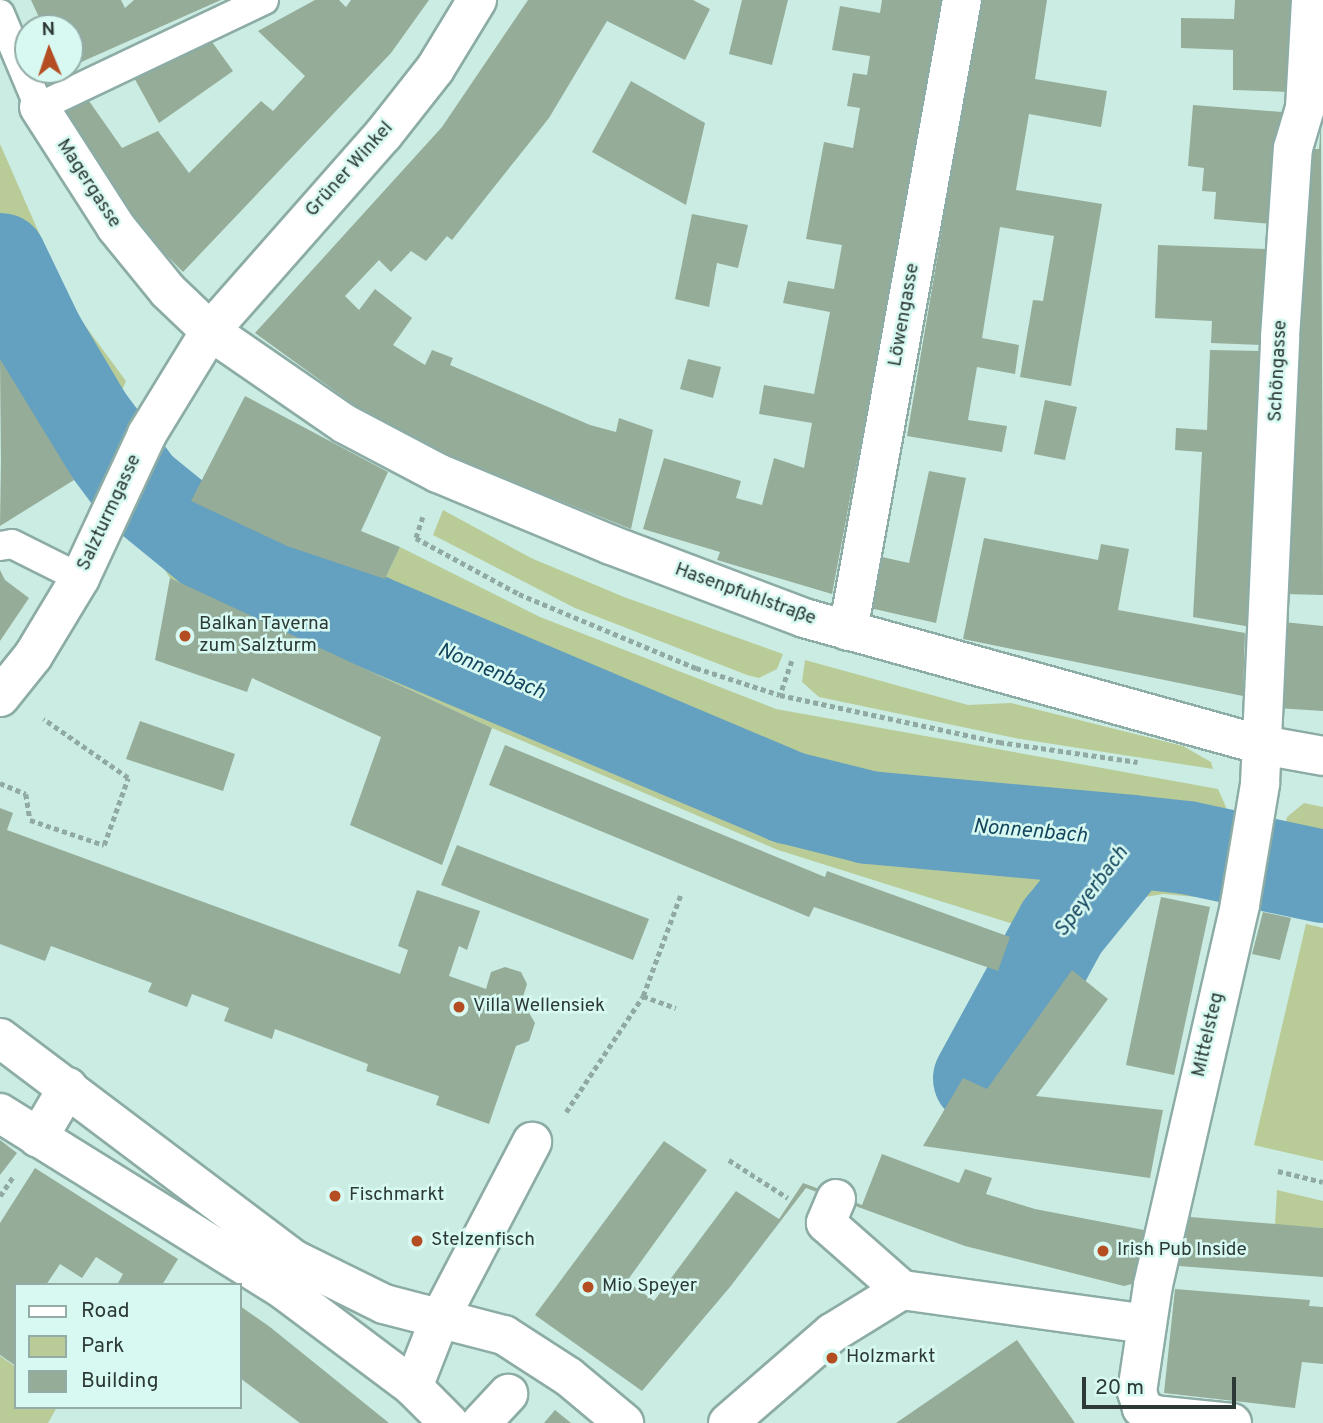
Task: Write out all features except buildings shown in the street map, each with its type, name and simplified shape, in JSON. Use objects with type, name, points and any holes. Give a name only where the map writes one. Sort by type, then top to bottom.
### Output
[{"type":"street","name":"Grüner Winkel","points":[[210,331],[383,135],[435,69],[477,0]]},
{"type":"street","name":"Löwengasse","points":[[848,631],[962,0]]},
{"type":"street","name":"Schöngasse","points":[[1262,745],[1280,337],[1293,148],[1305,108],[1311,0]]},
{"type":"street","name":"Magergasse","points":[[39,107],[116,227],[168,291],[210,331]]},
{"type":"street","name":"Salzturmgasse","points":[[3,695],[80,578],[147,434],[210,331]]},
{"type":"street","name":"Hasenpfuhlstraße","points":[[210,331],[345,424],[438,473],[611,545],[848,631],[1262,745],[1323,756]]},
{"type":"street","name":"Mittelsteg","points":[[1147,1324],[1189,1117],[1240,904],[1258,795],[1262,745]]},
{"type":"street","points":[[0,1038],[296,1260],[384,1304],[504,1335],[556,1367],[624,1423]]},
{"type":"street","points":[[38,1139],[68,1087]]},
{"type":"street","points":[[0,1113],[284,1290],[413,1387],[449,1423]]},
{"type":"street","points":[[413,1387],[440,1318],[532,1142]]},
{"type":"street","points":[[836,1199],[826,1223],[902,1290],[1147,1324],[1137,1392],[1143,1416],[1232,1423]]},
{"type":"street","points":[[728,1423],[832,1333],[902,1290]]},
{"type":"street","points":[[481,1423],[508,1394],[556,1367]]},
{"type":"lane","points":[[39,107],[264,0]]},
{"type":"lane","name":"Magergasse","points":[[0,13],[39,107]]},
{"type":"lane","points":[[0,546],[12,544],[80,578]]},
{"type":"path","points":[[438,473],[416,538],[519,594],[696,668],[780,695],[999,742],[1152,764]]},
{"type":"path","points":[[780,695],[788,671]]},
{"type":"path","points":[[0,783],[26,794],[30,820],[104,845],[128,778],[3,695]]},
{"type":"path","points":[[532,1142],[542,1124],[565,1113],[643,996],[681,894]]},
{"type":"path","points":[[643,996],[676,1008]]},
{"type":"path","points":[[729,1160],[792,1200]]},
{"type":"path","points":[[1278,1171],[1323,1182]]},
{"type":"green space","points":[[0,144],[72,308],[126,381],[87,474],[0,318]]},
{"type":"green space","points":[[178,469],[191,501],[287,546],[385,579],[400,547],[540,617],[776,709],[1218,789],[1226,807],[1209,898],[1163,894],[1133,899],[1103,933],[1032,930],[778,850],[492,728],[170,578],[144,538]]},
{"type":"green space","points":[[443,510],[531,558],[624,597],[783,654],[777,669],[759,678],[747,675],[575,608],[433,535]]},
{"type":"green space","points":[[805,660],[968,705],[1011,703],[1183,746],[1211,762],[1213,769],[1015,738],[819,697],[802,682]]},
{"type":"green space","points":[[1304,803],[1323,807],[1323,921],[1270,909],[1287,817]]},
{"type":"green space","points":[[1306,924],[1323,928],[1323,1161],[1254,1145]]},
{"type":"green space","points":[[1277,1190],[1323,1201],[1323,1228],[1275,1225]]},
{"type":"green space","points":[[0,1356],[14,1366],[14,1409],[56,1409],[48,1423],[0,1423]]},
{"type":"waterway","name":"Nonnenbach","points":[[0,259],[37,336],[85,417],[138,488],[208,545],[369,620],[788,797],[868,817],[1131,841]]},
{"type":"waterway","name":"Speyerbach","points":[[979,1078],[1062,926],[1131,841],[1186,847],[1323,876]]},
{"type":"place","name":"Balkan Taverna zum Salzturm","points":[[185,636]]},
{"type":"place","name":"Villa Wellensiek","points":[[459,1007]]},
{"type":"place","name":"Fischmarkt","points":[[335,1196]]},
{"type":"place","name":"Stelzenfisch","points":[[417,1241]]},
{"type":"place","name":"Irish Pub Inside","points":[[1103,1251]]},
{"type":"place","name":"Mio Speyer","points":[[588,1287]]},
{"type":"place","name":"Holzmarkt","points":[[832,1358]]}]
